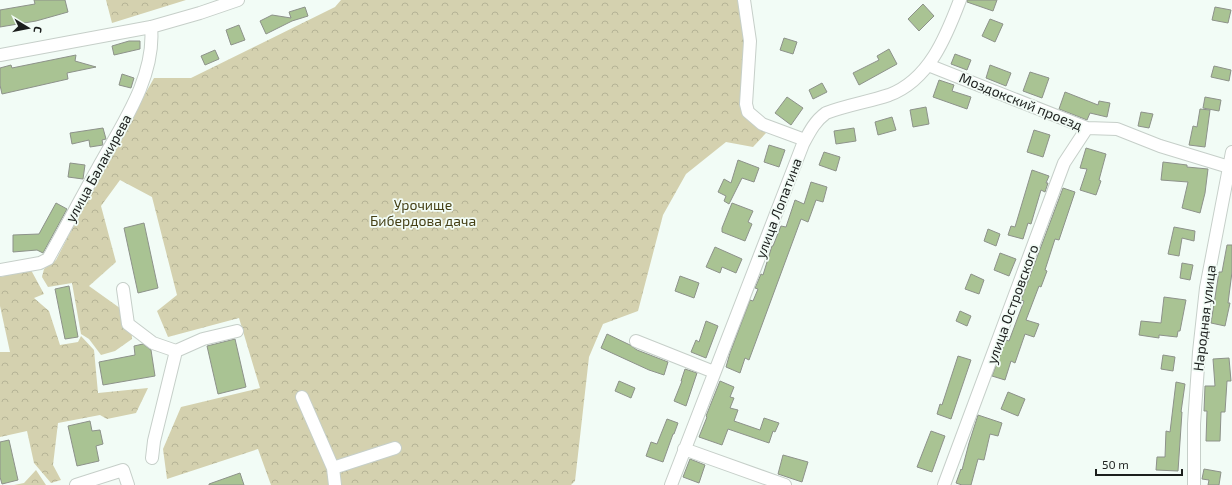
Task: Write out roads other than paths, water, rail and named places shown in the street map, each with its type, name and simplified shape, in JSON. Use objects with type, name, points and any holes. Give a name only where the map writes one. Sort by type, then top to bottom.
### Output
[{"type":"street","points":[[0,55],[151,27],[238,0]]},
{"type":"street","points":[[744,0],[750,41],[746,104],[748,112],[762,124],[805,140]]},
{"type":"street","name":"улица Лопатина","points":[[671,485],[714,372],[811,128],[818,119],[826,113],[883,97],[902,89],[921,75],[945,35],[960,0]]},
{"type":"street","name":"улица Балакирева","points":[[0,270],[40,263],[48,259],[120,129],[147,72],[151,47],[151,27]]},
{"type":"street","name":"Моздокский проезд","points":[[928,65],[1087,128],[1117,128],[1160,146],[1229,167]]},
{"type":"street","name":"улица Островского","points":[[944,485],[1064,163],[1087,128]]},
{"type":"street","name":"Народная улица","points":[[1194,485],[1194,424],[1198,352],[1206,288],[1229,181],[1229,167],[1232,152]]},
{"type":"street","points":[[124,289],[128,324],[154,343],[176,351],[203,339],[237,331]]},
{"type":"street","points":[[636,342],[714,372]]},
{"type":"street","points":[[152,458],[154,441],[176,351]]},
{"type":"street","points":[[302,397],[333,468],[335,485]]},
{"type":"street","points":[[333,468],[395,448]]},
{"type":"street","points":[[684,449],[785,485]]},
{"type":"street","points":[[76,485],[123,470],[128,485]]},
{"type":"park label","name":"Урочище Бибердова дача","points":[[423,212]]}]
